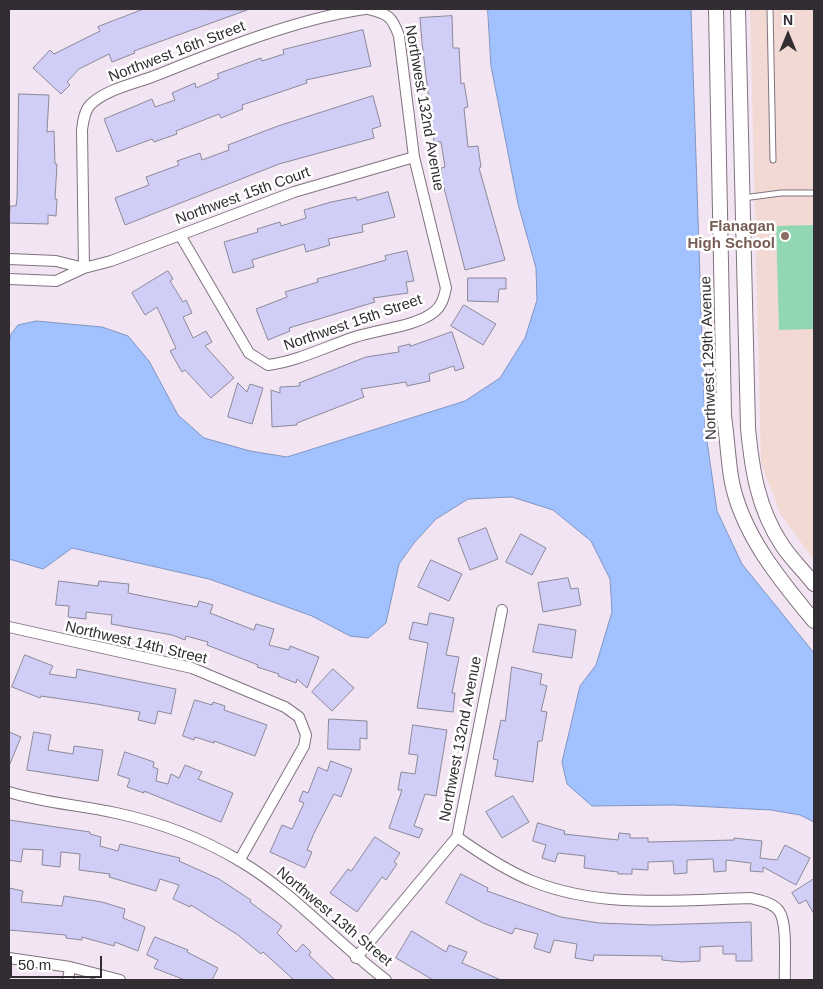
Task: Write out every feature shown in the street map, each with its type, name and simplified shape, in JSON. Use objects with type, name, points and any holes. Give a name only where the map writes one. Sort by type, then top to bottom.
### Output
[{"type":"street","name":"Northwest 16th Street","points":[[84,268],[82,130],[84,117],[89,106],[109,93],[223,48],[341,12],[366,9],[384,13]]},
{"type":"street","name":"Northwest 129th Avenue","points":[[716,9],[724,416],[731,479],[744,516],[765,560],[814,621]]},
{"type":"street","points":[[738,9],[748,428],[753,475],[765,511],[782,545],[814,584]]},
{"type":"street","name":"Northwest 132nd Avenue","points":[[384,13],[394,21],[399,36],[414,157],[446,288],[443,301]]},
{"type":"street","name":"Northwest 15th Court","points":[[9,279],[56,281],[84,268],[111,261],[294,192],[414,157]]},
{"type":"street","points":[[721,214],[732,204],[743,198]]},
{"type":"street","name":"Northwest 15th Street","points":[[180,235],[249,353],[268,365],[287,362],[355,337],[424,318],[436,311],[443,301]]},
{"type":"street","name":"Northwest 15th Court","points":[[9,259],[56,262],[84,268]]},
{"type":"street","name":"Northwest 132nd Avenue","points":[[356,958],[457,837],[502,610]]},
{"type":"street","name":"Northwest 14th Street","points":[[9,627],[192,668],[285,707],[299,716],[304,724],[306,735],[299,757],[239,861]]},
{"type":"street","name":"Northwest 13th Street","points":[[9,792],[31,799],[117,813],[181,833],[239,861],[298,904],[356,958],[386,980]]},
{"type":"street","points":[[457,837],[496,864],[533,881],[582,895],[627,901],[751,898],[768,903],[778,910],[784,920],[785,980]]},
{"type":"street","points":[[9,958],[70,967],[120,980]]},
{"type":"street","points":[[68,980],[70,967]]},
{"type":"lane","points":[[770,9],[773,160]]},
{"type":"lane","points":[[743,198],[781,193],[814,192]]},
{"type":"shaded area","name":"Flanagan High School","points":[[750,9],[814,9],[814,560],[781,515],[761,463]]},
{"type":"green space","points":[[814,225],[814,329],[779,330],[776,226]]},
{"type":"water","points":[[488,9],[691,9],[705,427],[717,511],[742,564],[814,653],[814,822],[800,815],[771,810],[673,805],[592,806],[567,784],[562,762],[580,686],[596,665],[612,612],[610,579],[591,541],[553,510],[512,497],[468,499],[436,519],[414,543],[399,564],[386,623],[368,638],[350,636],[312,616],[209,579],[72,548],[43,569],[9,559],[9,344],[11,334],[18,325],[36,321],[102,327],[128,336],[149,361],[178,415],[204,438],[250,451],[287,457],[465,401],[500,378],[525,338],[537,300],[536,268],[518,204],[491,66]]},
{"type":"building","points":[[144,9],[247,10],[134,51],[135,53],[112,62],[109,54],[79,69],[67,82],[70,85],[61,94],[33,68],[50,50],[54,54],[100,31],[98,27]]},
{"type":"building","points":[[452,16],[453,48],[459,48],[461,84],[464,83],[468,107],[464,108],[468,147],[478,146],[481,167],[479,168],[505,260],[465,270],[443,184],[441,168],[445,167],[441,142],[434,142],[420,18]]},
{"type":"building","points":[[363,30],[371,66],[306,80],[307,83],[242,105],[243,109],[221,118],[219,114],[176,131],[177,134],[154,142],[152,139],[117,152],[104,119],[152,99],[155,107],[175,100],[172,93],[195,83],[196,88],[219,78],[217,74],[261,58],[262,61],[284,54],[283,50]]},
{"type":"building","points":[[19,94],[49,95],[47,132],[54,131],[55,164],[57,164],[55,199],[57,199],[56,216],[48,215],[48,224],[9,223],[10,206],[16,206],[17,198]]},
{"type":"building","points":[[373,96],[381,126],[372,129],[374,138],[279,164],[125,225],[115,198],[149,185],[146,177],[179,165],[177,161],[200,153],[202,160],[229,150],[228,145],[278,126]]},
{"type":"building","points":[[388,192],[395,217],[362,225],[363,232],[328,239],[330,245],[306,252],[304,244],[252,260],[254,267],[233,273],[224,242],[258,232],[257,229],[280,222],[281,226],[306,218],[304,210],[331,202],[356,197],[357,200]]},
{"type":"building","points":[[407,251],[414,281],[406,282],[408,293],[373,298],[375,302],[289,328],[290,331],[268,340],[256,309],[287,297],[285,292],[318,282],[317,279],[386,260],[385,256]]},
{"type":"building","points":[[168,271],[173,279],[170,281],[183,302],[186,300],[192,313],[183,317],[193,338],[206,331],[212,342],[205,346],[234,378],[211,398],[185,370],[182,372],[170,351],[176,348],[157,307],[145,315],[132,293]]},
{"type":"building","points":[[468,278],[506,278],[506,289],[499,289],[498,302],[468,301]]},
{"type":"building","points":[[464,305],[496,324],[483,345],[451,326]]},
{"type":"building","points":[[452,332],[464,368],[455,371],[454,366],[429,374],[430,381],[407,386],[406,382],[361,389],[364,397],[297,423],[297,425],[272,427],[271,390],[280,393],[280,387],[300,386],[299,383],[366,357],[399,352],[398,347],[410,344],[410,346]]},
{"type":"building","points":[[238,383],[247,392],[250,384],[263,388],[252,424],[228,417]]},
{"type":"building","points":[[486,528],[498,559],[470,570],[458,539]]},
{"type":"building","points":[[521,534],[546,548],[532,575],[506,562]]},
{"type":"building","points":[[431,560],[462,574],[449,601],[418,587]]},
{"type":"building","points":[[568,578],[571,589],[578,588],[581,605],[543,612],[538,583]]},
{"type":"building","points":[[59,581],[98,586],[99,581],[129,584],[128,593],[197,607],[199,601],[213,605],[210,613],[254,630],[256,624],[274,629],[269,645],[289,650],[290,646],[319,657],[307,688],[297,679],[296,683],[278,676],[279,674],[257,667],[258,665],[207,645],[208,642],[186,636],[185,640],[172,635],[111,624],[112,615],[86,612],[86,619],[68,617],[69,606],[56,605]]},
{"type":"building","points":[[430,613],[454,618],[446,655],[459,657],[452,693],[455,693],[453,712],[417,708],[428,643],[409,639],[413,622],[427,625]]},
{"type":"building","points":[[539,624],[576,630],[572,658],[533,652]]},
{"type":"building","points":[[25,655],[53,666],[49,674],[76,678],[77,669],[176,689],[171,714],[158,711],[155,724],[138,720],[140,712],[41,696],[40,698],[12,687]]},
{"type":"building","points":[[512,667],[542,674],[540,684],[547,686],[541,711],[547,712],[542,741],[538,741],[533,782],[495,776],[498,760],[493,759],[501,720],[505,721]]},
{"type":"building","points":[[333,669],[354,688],[332,711],[312,692]]},
{"type":"building","points":[[195,700],[212,705],[213,702],[225,706],[224,710],[267,725],[255,756],[214,741],[214,743],[195,737],[194,740],[183,736]]},
{"type":"building","points":[[329,719],[367,721],[367,739],[360,738],[360,750],[328,749]]},
{"type":"building","points":[[413,725],[447,730],[436,796],[425,794],[414,826],[423,829],[419,838],[389,828],[402,790],[398,790],[401,772],[415,774],[418,755],[409,754]]},
{"type":"building","points":[[9,732],[21,737],[9,766]]},
{"type":"building","points":[[34,732],[51,735],[48,750],[73,754],[74,746],[103,750],[98,781],[27,770]]},
{"type":"building","points":[[125,752],[154,762],[153,767],[158,769],[156,781],[168,784],[171,774],[179,778],[185,765],[202,772],[198,779],[233,793],[221,822],[144,791],[144,793],[127,787],[130,779],[118,775]]},
{"type":"building","points":[[331,761],[352,769],[341,797],[334,794],[315,831],[307,850],[312,852],[305,868],[270,852],[282,825],[292,829],[304,803],[299,801],[303,791],[308,793],[318,767],[327,771]]},
{"type":"building","points":[[513,796],[529,822],[502,838],[486,812]]},
{"type":"building","points":[[9,820],[90,832],[90,834],[101,837],[100,846],[118,851],[120,844],[180,858],[179,861],[219,879],[251,900],[250,902],[282,926],[277,933],[296,952],[303,944],[311,952],[309,955],[335,980],[294,980],[263,952],[261,954],[238,935],[191,905],[190,907],[173,899],[179,885],[160,879],[156,891],[109,877],[110,874],[79,870],[80,854],[61,852],[60,867],[42,865],[43,850],[23,849],[21,862],[9,860]]},
{"type":"building","points":[[538,823],[565,831],[564,834],[618,840],[619,833],[630,834],[630,838],[648,838],[648,842],[734,840],[734,838],[762,841],[760,858],[777,860],[785,845],[810,858],[796,885],[763,867],[763,872],[750,871],[751,863],[726,860],[726,871],[714,872],[713,859],[687,860],[687,873],[674,874],[673,861],[648,862],[648,870],[632,869],[632,874],[618,874],[618,872],[584,868],[585,856],[558,853],[555,862],[542,858],[546,845],[533,841]]},
{"type":"building","points":[[375,837],[400,853],[394,862],[397,864],[386,880],[382,877],[357,912],[330,893],[348,869],[351,871]]},
{"type":"building","points":[[461,874],[488,888],[487,891],[561,917],[599,923],[654,925],[751,922],[752,961],[736,961],[736,954],[723,954],[723,946],[700,947],[700,961],[682,962],[662,960],[662,956],[594,955],[593,961],[575,958],[577,944],[554,940],[550,953],[534,948],[538,934],[515,928],[512,934],[483,923],[446,903]]},
{"type":"building","points":[[814,879],[814,914],[806,900],[799,904],[792,893]]},
{"type":"building","points":[[9,888],[23,891],[21,902],[62,906],[64,896],[102,902],[125,909],[123,918],[145,927],[138,951],[115,942],[114,946],[82,937],[82,940],[66,938],[66,935],[9,930]]},
{"type":"building","points":[[412,931],[446,952],[449,945],[467,952],[462,963],[501,980],[433,980],[396,958]]},
{"type":"building","points":[[155,937],[188,950],[187,952],[218,968],[212,980],[185,980],[154,968],[158,960],[147,955]]},
{"type":"place","name":"Flanagan High School","points":[[785,236]]}]
